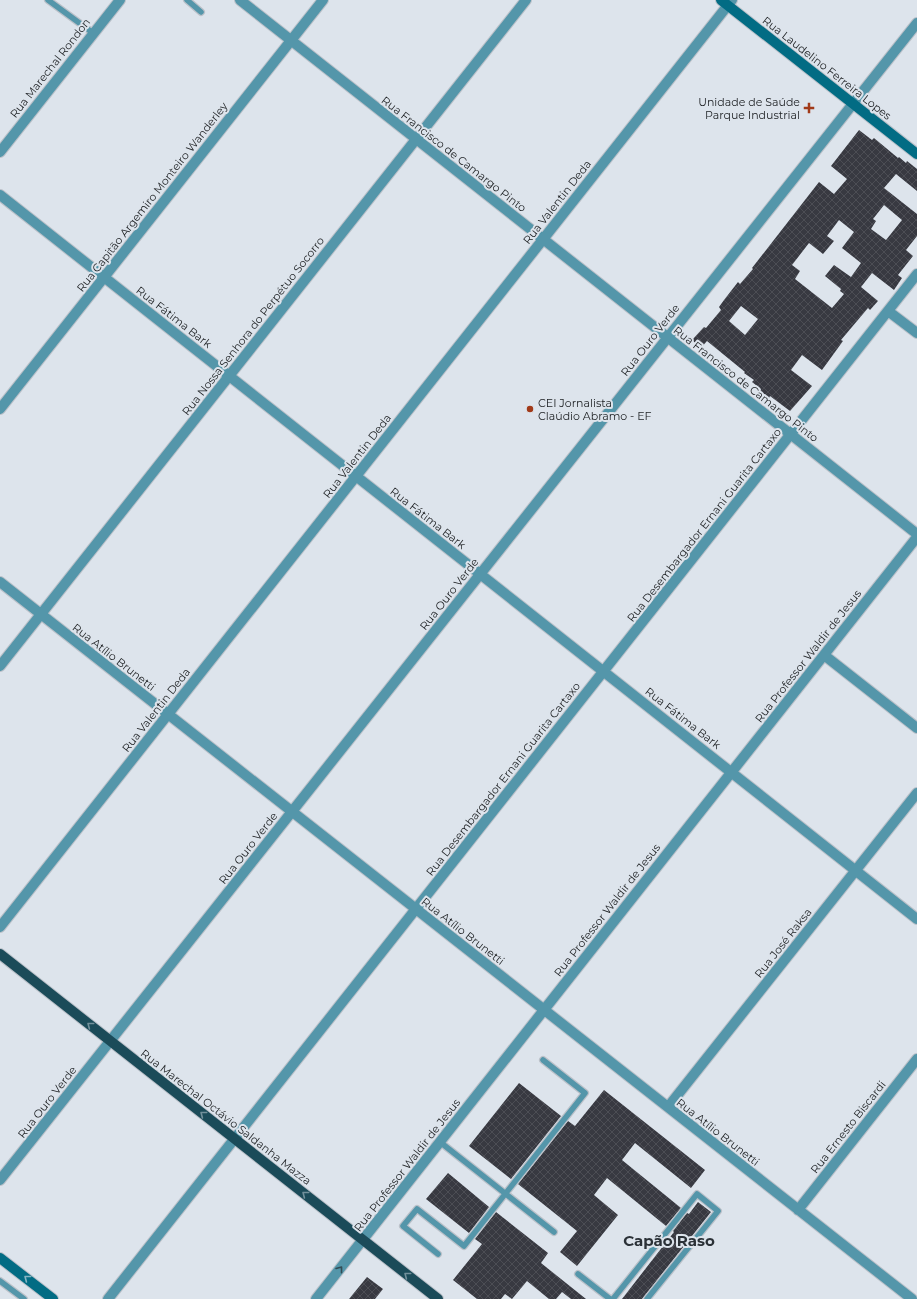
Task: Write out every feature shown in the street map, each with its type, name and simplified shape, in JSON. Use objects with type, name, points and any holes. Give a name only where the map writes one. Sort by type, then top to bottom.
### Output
[{"type":"main road","name":"Rua Marechal Octávio Saldanha Mazza","points":[[0,954],[438,1299]]},
{"type":"street","name":"Rua Marechal Rondon","points":[[0,152],[120,0]]},
{"type":"street","name":"Rua Francisco de Camargo Pinto","points":[[240,0],[917,536]]},
{"type":"street","name":"Rua Capitão Argemiro Monteiro Wanderley","points":[[0,409],[323,0]]},
{"type":"street","name":"Rua Nossa Senhora do Perpétuo Socorro","points":[[0,666],[526,0]]},
{"type":"street","name":"Rua Laudelino Ferreira Lopes","points":[[727,2],[917,154]]},
{"type":"street","name":"Rua Valentin Deda","points":[[0,927],[543,239],[727,2]]},
{"type":"street","name":"Rua Ouro Verde","points":[[0,1180],[917,23]]},
{"type":"street","name":"Rua Fátima Bark","points":[[0,195],[917,919]]},
{"type":"street","name":"Rua Desembargador Ernani Guarita Cartaxo","points":[[108,1299],[917,274]]},
{"type":"street","points":[[888,311],[917,333]]},
{"type":"street","name":"Rua Professor Waldir de Jesus","points":[[316,1299],[917,536]]},
{"type":"street","name":"Rua Atílio Brunetti","points":[[0,582],[912,1299]]},
{"type":"street","points":[[824,654],[917,728]]},
{"type":"street","name":"Rua José Raksa","points":[[668,1107],[917,793]]},
{"type":"street","name":"Rua Ernesto Biscardi","points":[[798,1210],[917,1059]]},
{"type":"street","points":[[0,1258],[53,1299]]},
{"type":"lane","points":[[48,0],[93,34]]},
{"type":"lane","points":[[187,0],[201,12]]},
{"type":"lane","points":[[438,1254],[403,1226],[417,1209],[464,1246],[585,1094],[543,1060]]},
{"type":"lane","points":[[440,1142],[554,1232]]},
{"type":"lane","points":[[578,1274],[611,1299],[697,1194],[718,1211],[647,1299]]},
{"type":"lane","points":[[0,1280],[24,1299]]},
{"type":"building","points":[[859,130],[872,140],[874,138],[898,158],[899,157],[906,163],[907,161],[917,169],[917,191],[896,174],[884,188],[917,214],[917,236],[906,250],[913,256],[898,275],[902,278],[894,290],[872,273],[861,287],[878,301],[870,310],[868,308],[841,340],[843,341],[822,370],[802,355],[791,370],[812,386],[790,411],[770,396],[769,398],[760,391],[761,389],[752,382],[754,380],[707,341],[701,348],[692,340],[704,327],[706,328],[721,310],[719,307],[724,300],[738,282],[740,284],[753,269],[752,268],[819,182],[834,194],[847,179],[831,166]],"holes":[[[884,205],[902,220],[886,240],[871,229],[876,221],[873,219]],[[839,220],[854,232],[842,248],[861,263],[851,277],[834,265],[825,276],[841,289],[840,291],[844,294],[832,308],[795,279],[800,271],[792,265],[809,243],[823,254],[834,241],[827,236]],[[741,306],[758,319],[745,335],[729,321]]]},
{"type":"building","points":[[519,1083],[561,1116],[511,1179],[469,1146]]},
{"type":"building","points":[[604,1090],[705,1170],[691,1188],[635,1143],[622,1160],[681,1208],[666,1226],[607,1178],[594,1195],[618,1215],[577,1266],[560,1252],[577,1231],[518,1184],[568,1121],[575,1126]]},
{"type":"building","points":[[448,1173],[489,1207],[469,1233],[426,1199]]},
{"type":"building","points":[[698,1202],[711,1212],[642,1299],[622,1299],[687,1213],[689,1214]]},
{"type":"building","points":[[496,1212],[548,1253],[541,1263],[586,1299],[571,1299],[562,1292],[556,1299],[549,1299],[527,1281],[512,1299],[505,1294],[501,1299],[477,1299],[453,1280],[482,1244],[475,1239]]},
{"type":"building","points":[[367,1277],[383,1289],[375,1299],[349,1299]]},
{"type":"place","name":"Unidade de Saúde Parque Industrial","points":[[809,108]]},
{"type":"place","name":"CEI Jornalista Claúdio Abramo - EF","points":[[530,409]]},
{"type":"district","name":"Capão Raso","points":[[669,1241]]}]
